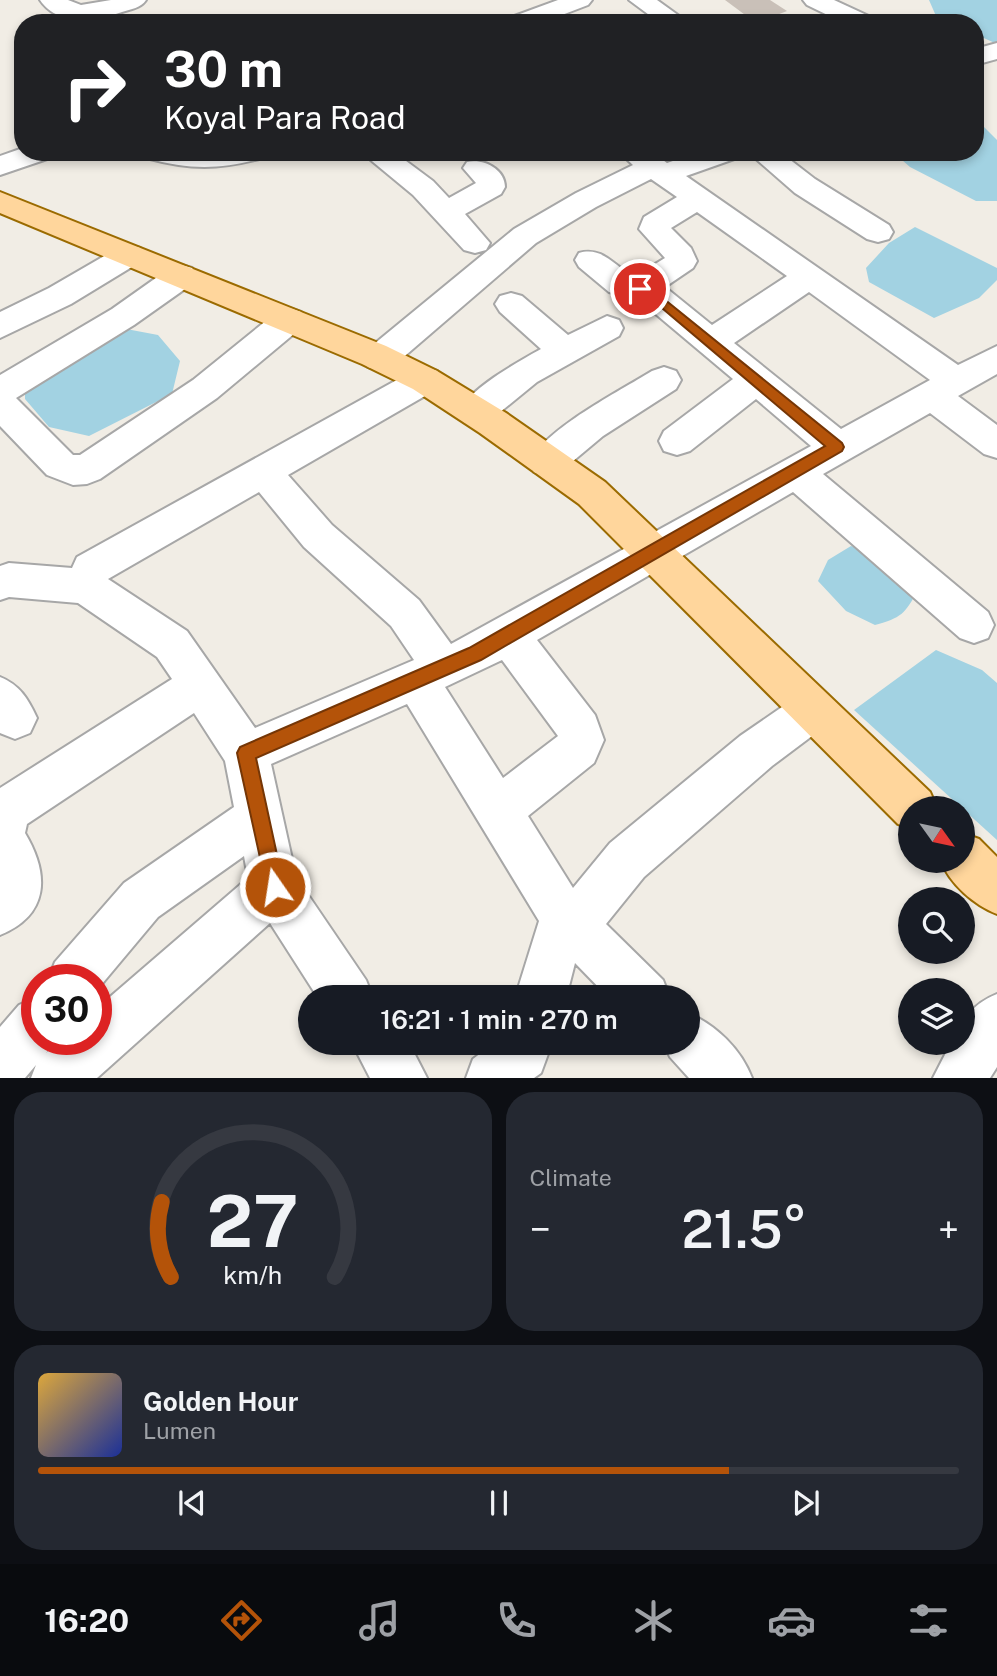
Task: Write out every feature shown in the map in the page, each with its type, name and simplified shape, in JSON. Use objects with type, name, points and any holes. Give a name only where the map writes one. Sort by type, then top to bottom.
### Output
[{"type":"main road","points":[[0,202],[380,358],[425,380],[476,412],[592,493],[902,796]]},
{"type":"main road","points":[[975,869],[997,890]]},
{"type":"street","points":[[52,0],[63,10],[81,13],[134,0]]},
{"type":"street","points":[[542,14],[580,0]]},
{"type":"street","points":[[641,0],[663,14]]},
{"type":"street","points":[[815,0],[845,14]]},
{"type":"street","points":[[387,161],[423,188],[475,243]]},
{"type":"street","points":[[380,358],[526,236],[650,164],[669,161]]},
{"type":"street","points":[[773,161],[805,186],[878,232]]},
{"type":"street","points":[[650,164],[809,277],[944,388],[991,433]]},
{"type":"street","points":[[446,212],[491,187],[492,183],[477,168]]},
{"type":"street","points":[[590,260],[626,287],[633,290],[643,286],[682,261],[680,255],[654,229],[655,224],[696,199]]},
{"type":"street","points":[[0,327],[71,290],[129,255]]},
{"type":"street","points":[[0,391],[123,317],[181,276]]},
{"type":"street","points":[[710,342],[809,277]]},
{"type":"street","points":[[643,286],[837,447]]},
{"type":"street","points":[[511,304],[565,351]]},
{"type":"street","points":[[0,404],[60,464],[73,470],[87,468],[205,389],[289,320]]},
{"type":"street","points":[[476,412],[525,373],[607,328]]},
{"type":"street","points":[[246,753],[429,674],[508,635],[997,358]]},
{"type":"street","points":[[85,586],[90,569],[261,470],[425,380]]},
{"type":"street","points":[[547,462],[590,426],[664,380]]},
{"type":"street","points":[[677,441],[756,380]]},
{"type":"street","points":[[261,470],[318,536],[405,613],[429,674],[498,811],[569,921],[632,985]]},
{"type":"street","points":[[794,471],[974,625]]},
{"type":"street","points":[[0,583],[9,580],[85,586],[172,644],[246,753],[275,887],[339,985]]},
{"type":"street","points":[[498,811],[578,748],[582,740],[580,730],[508,635]]},
{"type":"street","points":[[0,911],[14,899],[19,883],[16,863],[2,839],[1,821],[11,808],[199,685]]},
{"type":"street","points":[[545,985],[569,921],[627,860],[756,751],[813,710]]},
{"type":"street","points":[[87,964],[141,900],[258,818]]},
{"type":"street","points":[[57,1077],[275,887]]},
{"type":"street","points":[[959,1077],[997,1020]]},
{"type":"street","points":[[0,1066],[21,1042]]},
{"type":"street","points":[[700,1052],[726,1077]]},
{"type":"street","points":[[387,1055],[401,1077]]},
{"type":"street","points":[[492,1077],[521,1055]]},
{"type":"water","points":[[929,0],[997,0],[997,44],[984,38],[984,14],[935,14]]},
{"type":"water","points":[[984,127],[997,140],[997,201],[976,201],[903,161],[984,161]]},
{"type":"water","points":[[915,227],[997,268],[997,280],[979,298],[934,318],[869,282],[866,268],[889,243]]},
{"type":"water","points":[[121,328],[158,335],[180,361],[172,394],[89,436],[49,427],[25,399],[25,387]]},
{"type":"water","points":[[851,546],[891,561],[918,590],[906,610],[897,617],[875,625],[846,611],[818,581],[828,560]]},
{"type":"water","points":[[936,650],[982,670],[997,683],[997,840],[975,820],[975,796],[949,796],[854,710]]},
{"type":"building","points":[[725,0],[770,0],[787,11],[779,14],[744,14]]},
{"type":"route","points":[[275,887],[246,753],[475,654],[837,447],[643,286],[640,289]]}]
